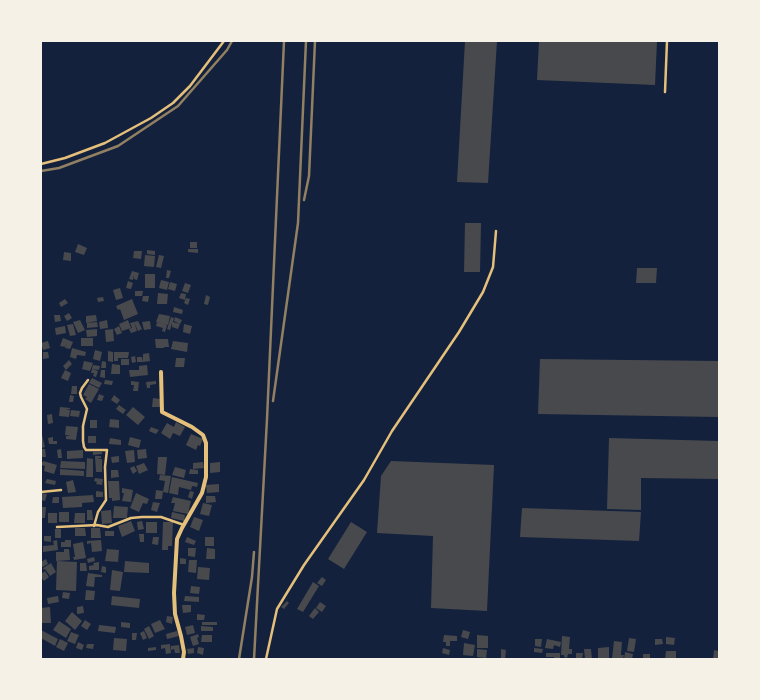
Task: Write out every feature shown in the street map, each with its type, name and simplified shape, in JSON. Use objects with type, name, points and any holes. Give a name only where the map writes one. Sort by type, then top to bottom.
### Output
[{"type":"street","points":[[161,372],[162,412],[192,427],[202,435],[206,443],[206,477],[202,493],[177,539],[174,593],[175,614],[184,652],[183,659]]},
{"type":"lane","points":[[41,164],[65,158],[105,143],[151,118],[173,103],[190,86],[224,41]]},
{"type":"lane","points":[[665,92],[667,41]]},
{"type":"lane","points":[[266,659],[277,609],[304,565],[364,480],[392,431],[459,332],[483,292],[493,267],[496,231]]},
{"type":"lane","points":[[88,380],[80,393],[87,409],[83,426],[82,441],[86,450],[107,450],[105,467],[106,500],[105,504],[98,512],[94,526]]},
{"type":"lane","points":[[41,492],[61,490]]},
{"type":"lane","points":[[57,527],[108,527],[131,518],[142,516],[161,517],[184,525]]},
{"type":"building","points":[[465,41],[497,41],[488,183],[457,182]]},
{"type":"building","points":[[539,41],[657,41],[655,85],[537,80]]},
{"type":"building","points":[[465,223],[481,223],[480,272],[464,272]]},
{"type":"building","points":[[190,242],[197,242],[197,248],[190,248]]},
{"type":"building","points":[[78,244],[87,248],[84,255],[75,252]]},
{"type":"building","points":[[188,249],[198,249],[198,253],[188,252]]},
{"type":"building","points":[[147,250],[155,251],[155,255],[147,254]]},
{"type":"building","points":[[134,251],[142,251],[141,259],[133,258]]},
{"type":"building","points":[[64,252],[71,253],[71,261],[63,260]]},
{"type":"building","points":[[145,255],[155,256],[154,267],[144,266]]},
{"type":"building","points":[[159,255],[164,256],[161,268],[156,267]]},
{"type":"building","points":[[637,268],[657,268],[656,283],[636,283]]},
{"type":"building","points":[[167,270],[171,271],[169,278],[166,278]]},
{"type":"building","points":[[132,271],[139,273],[137,280],[134,279],[134,275],[133,280],[129,279]]},
{"type":"building","points":[[145,274],[155,274],[155,288],[145,288]]},
{"type":"building","points":[[161,280],[169,282],[167,290],[159,288]]},
{"type":"building","points":[[128,281],[133,283],[131,289],[126,288]]},
{"type":"building","points":[[170,282],[177,284],[175,291],[168,289]]},
{"type":"building","points":[[185,283],[191,285],[188,293],[182,291]]},
{"type":"building","points":[[120,288],[123,298],[116,300],[113,290]]},
{"type":"building","points":[[135,291],[143,291],[142,296],[135,296]]},
{"type":"building","points":[[158,293],[168,294],[167,304],[157,304]]},
{"type":"building","points":[[181,293],[186,294],[185,300],[179,298]]},
{"type":"building","points":[[206,295],[210,297],[208,305],[204,304]]},
{"type":"building","points":[[143,296],[149,296],[148,302],[142,301]]},
{"type":"building","points":[[103,297],[104,301],[98,302],[97,298]]},
{"type":"building","points":[[186,298],[190,299],[188,305],[184,303]]},
{"type":"building","points":[[65,299],[68,303],[61,307],[59,303]]},
{"type":"building","points":[[132,299],[138,314],[124,320],[120,309],[118,310],[116,306]]},
{"type":"building","points":[[174,307],[183,310],[182,314],[173,312]]},
{"type":"building","points":[[69,313],[72,318],[67,321],[64,316]]},
{"type":"building","points":[[159,314],[170,316],[168,325],[156,322]]},
{"type":"building","points":[[54,315],[60,315],[61,321],[55,322]]},
{"type":"building","points":[[96,315],[97,321],[86,323],[86,316]]},
{"type":"building","points":[[171,317],[174,318],[173,322],[180,324],[178,329],[172,327],[172,323],[170,330],[167,329]]},
{"type":"building","points":[[175,317],[182,320],[180,324],[174,321]]},
{"type":"building","points":[[80,320],[85,330],[78,333],[73,322]]},
{"type":"building","points":[[107,320],[108,328],[100,329],[99,322]]},
{"type":"building","points":[[128,320],[131,328],[122,331],[119,324]]},
{"type":"building","points":[[138,321],[142,329],[138,331],[134,322]]},
{"type":"building","points":[[150,321],[151,329],[144,330],[142,322]]},
{"type":"building","points":[[97,322],[98,327],[87,328],[87,323]]},
{"type":"building","points":[[134,322],[137,331],[131,333],[129,329],[132,328],[130,323]]},
{"type":"building","points":[[157,322],[167,325],[165,332],[162,331],[163,328],[156,326]]},
{"type":"building","points":[[73,324],[76,335],[70,336],[67,325]]},
{"type":"building","points":[[184,324],[192,326],[190,334],[183,332]]},
{"type":"building","points":[[65,326],[66,333],[56,335],[55,328]]},
{"type":"building","points":[[119,326],[122,333],[117,335],[114,329]]},
{"type":"building","points":[[97,329],[97,336],[87,337],[86,330]]},
{"type":"building","points":[[113,329],[114,341],[106,342],[105,330]]},
{"type":"building","points":[[63,338],[73,342],[70,349],[65,348],[67,343],[65,347],[60,346]]},
{"type":"building","points":[[81,338],[93,338],[93,346],[81,346]]},
{"type":"building","points":[[155,339],[164,339],[164,348],[156,348]]},
{"type":"building","points":[[164,339],[168,339],[169,347],[164,347]]},
{"type":"building","points":[[48,341],[50,348],[43,350],[41,343]]},
{"type":"building","points":[[173,341],[188,343],[187,352],[171,349]]},
{"type":"building","points":[[72,348],[86,352],[85,356],[77,355],[76,359],[70,357]]},
{"type":"building","points":[[95,350],[102,352],[100,361],[93,359]]},
{"type":"building","points":[[108,351],[113,352],[113,362],[108,361]]},
{"type":"building","points":[[43,352],[48,352],[49,358],[43,359]]},
{"type":"building","points":[[114,352],[129,352],[128,358],[118,358],[118,361],[114,361]]},
{"type":"building","points":[[149,353],[150,361],[143,362],[143,354]]},
{"type":"building","points":[[135,356],[136,362],[132,363],[131,357]]},
{"type":"building","points":[[137,357],[142,357],[143,362],[137,362]]},
{"type":"building","points":[[176,358],[185,358],[184,367],[175,367]]},
{"type":"building","points":[[121,359],[129,359],[129,365],[121,365]]},
{"type":"building","points":[[540,359],[719,361],[719,417],[538,414]]},
{"type":"building","points":[[69,360],[72,364],[66,370],[63,366]]},
{"type":"building","points":[[84,361],[93,363],[90,371],[82,369]]},
{"type":"building","points":[[102,361],[106,362],[106,368],[101,368]]},
{"type":"building","points":[[112,364],[120,365],[120,374],[111,374]]},
{"type":"building","points":[[93,365],[100,366],[99,370],[92,369]]},
{"type":"building","points":[[147,365],[148,375],[130,377],[129,370],[139,370],[139,366]]},
{"type":"building","points":[[92,369],[98,371],[96,377],[93,376],[94,373],[91,373]]},
{"type":"building","points":[[65,370],[71,373],[68,381],[61,378]]},
{"type":"building","points":[[101,370],[105,370],[105,378],[100,377]]},
{"type":"building","points":[[92,378],[102,383],[99,388],[89,383]]},
{"type":"building","points":[[105,380],[113,381],[112,385],[104,384]]},
{"type":"building","points":[[131,381],[139,382],[138,391],[133,391],[134,385],[131,385]]},
{"type":"building","points":[[156,381],[156,384],[150,385],[150,388],[147,388],[146,382]]},
{"type":"building","points":[[89,384],[99,389],[91,403],[85,399],[87,397],[83,395]]},
{"type":"building","points":[[72,386],[77,386],[77,394],[71,394]]},
{"type":"building","points":[[99,394],[104,396],[102,401],[97,400]]},
{"type":"building","points":[[70,395],[74,396],[73,402],[69,402]]},
{"type":"building","points":[[114,395],[120,400],[117,404],[111,400]]},
{"type":"building","points":[[153,398],[160,399],[160,407],[152,407]]},
{"type":"building","points":[[119,405],[126,410],[123,414],[116,409]]},
{"type":"building","points":[[60,407],[70,408],[66,409],[70,410],[69,417],[59,416]]},
{"type":"building","points":[[133,407],[145,417],[138,425],[126,415]]},
{"type":"building","points":[[71,410],[80,411],[79,417],[70,416]]},
{"type":"building","points":[[52,414],[53,423],[48,424],[47,415]]},
{"type":"building","points":[[110,419],[119,420],[119,428],[109,427]]},
{"type":"building","points":[[90,420],[97,420],[97,428],[90,428]]},
{"type":"building","points":[[176,422],[185,427],[180,436],[173,433],[170,439],[161,433],[167,423],[174,427]]},
{"type":"building","points":[[66,426],[78,427],[76,440],[66,439],[66,436],[71,435],[65,435]]},
{"type":"building","points":[[151,427],[159,430],[156,434],[149,431]]},
{"type":"building","points":[[41,431],[45,447],[41,448]]},
{"type":"building","points":[[191,434],[203,439],[200,446],[198,445],[196,450],[186,445]]},
{"type":"building","points":[[88,436],[96,436],[96,443],[88,443]]},
{"type":"building","points":[[53,437],[53,441],[57,441],[57,444],[49,444],[48,438]]},
{"type":"building","points":[[130,437],[141,440],[139,448],[128,445]]},
{"type":"building","points":[[110,438],[121,440],[121,445],[109,444]]},
{"type":"building","points":[[609,438],[719,441],[719,479],[641,478],[641,510],[607,509]]},
{"type":"building","points":[[41,449],[45,449],[46,457],[41,457]]},
{"type":"building","points":[[61,449],[62,458],[58,458],[57,450]]},
{"type":"building","points":[[146,449],[147,458],[138,459],[137,450]]},
{"type":"building","points":[[83,450],[83,458],[67,459],[67,451]]},
{"type":"building","points":[[134,450],[135,462],[127,463],[125,451]]},
{"type":"building","points":[[93,452],[102,452],[102,454],[93,455]]},
{"type":"building","points":[[95,456],[101,456],[101,458],[97,459],[102,459],[102,472],[96,472]]},
{"type":"building","points":[[119,456],[119,462],[112,463],[111,457]]},
{"type":"building","points":[[158,457],[167,457],[165,475],[157,474]]},
{"type":"building","points":[[87,458],[93,459],[93,477],[86,477]]},
{"type":"building","points":[[43,461],[57,465],[54,474],[44,471],[45,466],[41,465],[41,462]]},
{"type":"building","points":[[61,461],[85,462],[85,469],[60,468]]},
{"type":"building","points":[[391,461],[494,465],[487,611],[431,608],[433,536],[377,533],[381,476]]},
{"type":"building","points":[[203,462],[204,468],[193,469],[193,463]]},
{"type":"building","points":[[220,462],[220,472],[210,473],[210,463]]},
{"type":"building","points":[[144,463],[148,470],[139,474],[136,466]]},
{"type":"building","points":[[134,466],[137,471],[133,474],[130,468]]},
{"type":"building","points":[[175,467],[186,470],[184,478],[172,475]]},
{"type":"building","points":[[60,469],[84,471],[84,476],[60,475]]},
{"type":"building","points":[[190,469],[198,470],[198,474],[189,474]]},
{"type":"building","points":[[111,470],[118,470],[119,477],[111,478]]},
{"type":"building","points":[[160,475],[171,476],[168,493],[163,492],[165,481],[159,480]]},
{"type":"building","points":[[172,477],[198,483],[197,487],[192,486],[191,490],[179,487],[178,495],[169,493]]},
{"type":"building","points":[[95,478],[103,479],[102,485],[96,484],[97,482],[94,481]]},
{"type":"building","points":[[47,479],[56,481],[55,485],[45,483]]},
{"type":"building","points":[[73,480],[76,492],[68,493],[66,482]]},
{"type":"building","points":[[108,481],[119,481],[120,500],[112,501],[112,498],[109,498]]},
{"type":"building","points":[[219,484],[219,492],[207,493],[206,485]]},
{"type":"building","points":[[122,488],[133,490],[131,502],[122,501],[124,493],[122,493]]},
{"type":"building","points":[[156,490],[163,491],[162,499],[155,499]]},
{"type":"building","points":[[96,491],[103,492],[103,497],[96,497]]},
{"type":"building","points":[[190,491],[194,492],[192,499],[188,497]]},
{"type":"building","points":[[41,493],[47,494],[45,501],[41,500]]},
{"type":"building","points":[[136,493],[149,499],[147,504],[143,503],[139,512],[130,508]]},
{"type":"building","points":[[93,495],[94,502],[82,503],[82,507],[63,508],[62,497]]},
{"type":"building","points":[[206,496],[215,496],[216,502],[206,503]]},
{"type":"building","points":[[53,497],[59,497],[59,503],[52,503]]},
{"type":"building","points":[[173,497],[191,501],[188,514],[173,511],[175,503],[171,503]]},
{"type":"building","points":[[153,502],[160,503],[157,512],[151,510]]},
{"type":"building","points":[[203,503],[212,505],[209,516],[200,514]]},
{"type":"building","points":[[114,506],[128,507],[127,518],[113,518]]},
{"type":"building","points":[[41,507],[46,507],[45,518],[41,518]]},
{"type":"building","points":[[522,508],[641,512],[639,541],[520,537]]},
{"type":"building","points":[[87,510],[92,510],[93,520],[87,520]]},
{"type":"building","points":[[111,510],[112,523],[102,524],[101,511]]},
{"type":"building","points":[[59,512],[69,512],[69,522],[59,522]]},
{"type":"building","points":[[172,512],[185,515],[184,521],[171,518]]},
{"type":"building","points":[[48,513],[57,513],[57,523],[48,523]]},
{"type":"building","points":[[75,513],[85,513],[85,523],[74,523]]},
{"type":"building","points":[[194,517],[203,520],[199,531],[190,527]]},
{"type":"building","points":[[131,521],[135,531],[122,537],[118,526]]},
{"type":"building","points":[[142,521],[144,529],[138,530],[137,522]]},
{"type":"building","points":[[146,522],[157,522],[157,533],[146,533]]},
{"type":"building","points":[[163,522],[173,522],[172,546],[168,546],[168,550],[162,550]]},
{"type":"building","points":[[351,522],[367,532],[344,569],[328,559]]},
{"type":"building","points":[[75,528],[85,528],[86,536],[75,536]]},
{"type":"building","points":[[91,528],[100,528],[101,538],[91,538]]},
{"type":"building","points":[[55,529],[61,529],[61,538],[55,538]]},
{"type":"building","points":[[105,531],[114,531],[114,536],[105,536]]},
{"type":"building","points":[[139,534],[144,534],[144,542],[140,542]]},
{"type":"building","points":[[44,536],[51,536],[51,542],[44,541]]},
{"type":"building","points":[[153,537],[159,537],[158,545],[152,544]]},
{"type":"building","points":[[187,537],[196,541],[194,545],[185,542]]},
{"type":"building","points":[[205,537],[214,537],[214,546],[205,546]]},
{"type":"building","points":[[57,540],[58,550],[43,552],[43,546],[54,545],[53,541]]},
{"type":"building","points":[[65,540],[71,540],[71,547],[61,547],[61,542],[65,542]]},
{"type":"building","points":[[101,540],[102,551],[92,552],[91,543],[87,544],[87,541]]},
{"type":"building","points":[[83,542],[86,558],[74,560],[73,544]]},
{"type":"building","points":[[188,548],[196,548],[195,557],[188,556]]},
{"type":"building","points":[[207,548],[215,549],[215,559],[206,559]]},
{"type":"building","points":[[64,549],[69,549],[70,560],[56,561],[56,552],[64,552]]},
{"type":"building","points":[[107,549],[119,550],[118,562],[105,561]]},
{"type":"building","points":[[94,557],[95,561],[88,563],[87,559]]},
{"type":"building","points":[[180,558],[186,559],[186,564],[180,564]]},
{"type":"building","points":[[46,559],[48,564],[42,567],[41,562]]},
{"type":"building","points":[[189,560],[197,560],[196,573],[188,572]]},
{"type":"building","points":[[57,561],[77,562],[76,591],[56,590]]},
{"type":"building","points":[[125,561],[149,563],[149,573],[124,572]]},
{"type":"building","points":[[99,562],[99,570],[89,570],[89,566],[94,565],[93,563]]},
{"type":"building","points":[[51,563],[56,572],[50,576],[43,568]]},
{"type":"building","points":[[80,563],[86,563],[87,571],[80,571]]},
{"type":"building","points":[[102,566],[106,567],[106,573],[101,572]]},
{"type":"building","points":[[198,567],[210,568],[209,580],[197,579]]},
{"type":"building","points":[[112,570],[123,572],[120,591],[110,590]]},
{"type":"building","points":[[45,571],[49,577],[44,581],[41,574]]},
{"type":"building","points":[[88,573],[102,575],[102,577],[95,577],[94,587],[86,586]]},
{"type":"building","points":[[322,577],[326,580],[322,586],[317,583]]},
{"type":"building","points":[[313,582],[319,586],[303,612],[297,609]]},
{"type":"building","points":[[191,586],[200,587],[199,594],[190,593]]},
{"type":"building","points":[[86,590],[95,591],[94,600],[85,600]]},
{"type":"building","points":[[63,592],[70,593],[69,599],[62,598]]},
{"type":"building","points":[[58,596],[59,602],[48,604],[47,598]]},
{"type":"building","points":[[112,596],[140,599],[139,608],[111,605]]},
{"type":"building","points":[[185,596],[199,597],[199,602],[184,601]]},
{"type":"building","points":[[287,601],[289,603],[284,609],[281,607]]},
{"type":"building","points":[[320,602],[326,606],[322,612],[316,608]]},
{"type":"building","points":[[182,605],[191,605],[191,612],[183,613]]},
{"type":"building","points":[[83,606],[84,613],[77,614],[77,607]]},
{"type":"building","points":[[50,607],[51,623],[41,623],[41,608]]},
{"type":"building","points":[[315,608],[319,612],[313,619],[309,616]]},
{"type":"building","points":[[72,612],[82,621],[75,630],[65,621]]},
{"type":"building","points":[[197,614],[205,615],[204,620],[197,620]]},
{"type":"building","points":[[167,616],[173,617],[172,624],[166,622]]},
{"type":"building","points":[[85,620],[91,624],[87,630],[81,626]]},
{"type":"building","points":[[160,620],[165,629],[155,633],[151,624]]},
{"type":"building","points":[[59,621],[71,629],[66,638],[53,630]]},
{"type":"building","points":[[121,622],[130,623],[130,628],[121,627]]},
{"type":"building","points":[[202,622],[217,622],[217,625],[202,625]]},
{"type":"building","points":[[99,625],[116,627],[115,633],[98,631]]},
{"type":"building","points":[[193,625],[195,633],[187,635],[185,627]]},
{"type":"building","points":[[149,626],[154,636],[149,639],[144,629]]},
{"type":"building","points":[[201,626],[213,627],[213,631],[201,631]]},
{"type":"building","points":[[41,630],[58,639],[55,646],[41,638]]},
{"type":"building","points":[[463,630],[470,632],[468,639],[461,637]]},
{"type":"building","points":[[144,631],[147,638],[143,640],[140,633]]},
{"type":"building","points":[[177,631],[179,636],[167,639],[166,634]]},
{"type":"building","points":[[71,632],[79,635],[75,644],[67,641]]},
{"type":"building","points":[[132,633],[137,633],[136,640],[132,640]]},
{"type":"building","points":[[198,634],[199,637],[197,638],[199,644],[193,646],[190,637]]},
{"type":"building","points":[[202,635],[212,635],[212,642],[201,642]]},
{"type":"building","points":[[444,635],[457,636],[457,641],[450,641],[450,646],[446,646],[446,642],[443,642]]},
{"type":"building","points":[[477,635],[488,636],[488,648],[477,648]]},
{"type":"building","points":[[562,636],[570,637],[569,649],[572,649],[572,654],[568,654],[567,658],[564,657],[564,655],[561,655]]},
{"type":"building","points":[[666,637],[675,638],[674,645],[666,644]]},
{"type":"building","points":[[114,638],[127,639],[126,651],[113,650]]},
{"type":"building","points":[[629,638],[636,639],[634,652],[627,651]]},
{"type":"building","points":[[60,639],[68,643],[64,651],[56,647]]},
{"type":"building","points":[[535,639],[542,639],[541,647],[535,646]]},
{"type":"building","points":[[547,639],[561,642],[560,647],[554,645],[553,649],[545,648]]},
{"type":"building","points":[[655,639],[662,639],[663,644],[655,645]]},
{"type":"building","points":[[614,641],[622,642],[621,655],[624,655],[623,659],[612,659]]},
{"type":"building","points":[[78,642],[84,645],[82,650],[76,648]]},
{"type":"building","points":[[464,643],[475,645],[473,656],[463,655]]},
{"type":"building","points":[[87,644],[94,644],[93,649],[86,648]]},
{"type":"building","points":[[170,644],[171,653],[166,654],[165,648],[161,649],[161,645]]},
{"type":"building","points":[[179,645],[180,653],[175,653],[174,649],[171,650],[171,646]]},
{"type":"building","points":[[156,647],[156,650],[148,651],[148,648]]},
{"type":"building","points":[[198,647],[204,648],[203,655],[197,653]]},
{"type":"building","points":[[609,647],[609,659],[598,659],[598,648]]},
{"type":"building","points":[[194,648],[194,653],[188,654],[187,649]]},
{"type":"building","points":[[443,648],[450,650],[449,655],[442,653]]},
{"type":"building","points":[[534,648],[543,649],[542,653],[534,652]]},
{"type":"building","points":[[477,649],[487,650],[486,658],[477,657]]},
{"type":"building","points":[[501,649],[506,650],[505,659],[501,659]]},
{"type":"building","points":[[584,649],[591,649],[592,659],[585,659]]},
{"type":"building","points":[[714,650],[718,651],[719,659],[713,659]]},
{"type":"building","points":[[666,651],[676,651],[676,659],[665,659]]},
{"type":"building","points":[[625,652],[633,654],[632,659],[624,659]]},
{"type":"building","points":[[546,653],[560,653],[560,659],[546,657]]},
{"type":"building","points":[[576,653],[583,653],[582,659],[576,659]]},
{"type":"building","points":[[643,654],[650,654],[650,659],[643,659]]},
{"type":"railway","points":[[41,171],[59,168],[118,146],[178,106],[227,50],[232,41]]},
{"type":"railway","points":[[254,659],[267,419],[284,41]]},
{"type":"railway","points":[[273,401],[298,223],[306,41]]},
{"type":"railway","points":[[304,200],[309,176],[315,41]]},
{"type":"railway","points":[[239,659],[252,577],[254,552]]}]
